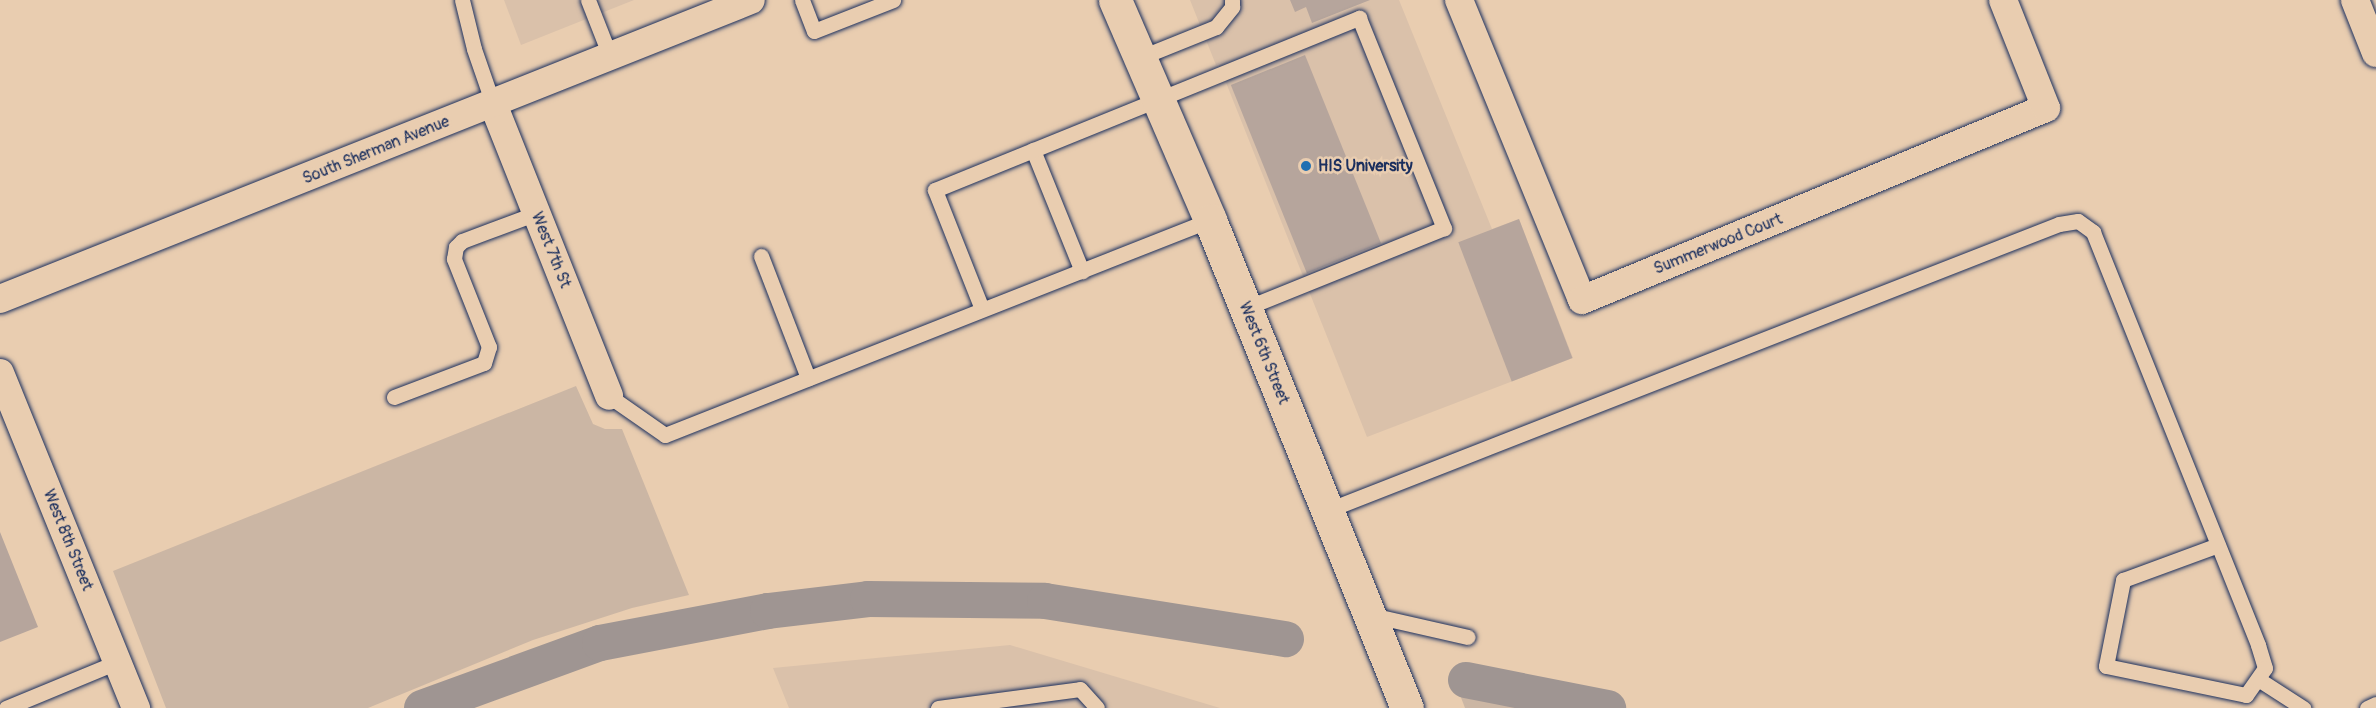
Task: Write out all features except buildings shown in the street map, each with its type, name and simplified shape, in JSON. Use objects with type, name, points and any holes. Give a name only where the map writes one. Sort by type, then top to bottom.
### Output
[{"type":"main road","name":"West 6th Street","points":[[1115,0],[1210,220],[1407,708]]},
{"type":"street","name":"South Sherman Avenue","points":[[0,299],[751,0]]},
{"type":"street","name":"Summerwood Court","points":[[1459,0],[1582,300],[2046,108],[2003,0]]},
{"type":"street","points":[[2355,0],[2376,53]]},
{"type":"street","name":"West 7th St","points":[[493,104],[609,396]]},
{"type":"street","name":"West 8th Street","points":[[0,373],[136,708]]},
{"type":"lane","points":[[462,0],[493,104]]},
{"type":"lane","points":[[588,0],[610,56]]},
{"type":"lane","points":[[802,0],[814,31],[893,0]]},
{"type":"lane","points":[[1139,58],[1216,27],[1232,7],[1232,0]]},
{"type":"lane","points":[[982,309],[934,190],[1359,18],[1444,228],[1246,308]]},
{"type":"lane","points":[[1033,150],[1082,271]]},
{"type":"lane","points":[[394,397],[484,363],[489,347],[454,259],[456,247],[462,241],[537,213]]},
{"type":"lane","points":[[609,396],[665,435],[1210,220]]},
{"type":"lane","points":[[1328,510],[2059,224],[2078,221],[2093,232],[2218,545],[2265,668],[2246,695],[2106,666],[2123,580],[2218,545]]},
{"type":"lane","points":[[761,256],[808,378]]},
{"type":"lane","points":[[1371,615],[1468,637]]},
{"type":"lane","points":[[6,708],[117,662]]},
{"type":"lane","points":[[2258,679],[2303,708]]},
{"type":"lane","points":[[938,708],[1080,689],[1097,708]]},
{"type":"lane","points":[[2367,708],[2376,705]]},
{"type":"shaded area","points":[[504,0],[634,0],[521,45]]},
{"type":"shaded area","points":[[1190,0],[1399,0],[1492,229],[1519,219],[1573,358],[1367,437],[1219,65],[1226,61],[1216,65]]},
{"type":"shaded area","points":[[576,386],[593,424],[605,429],[622,429],[689,595],[632,608],[533,640],[368,708],[166,708],[113,571]]},
{"type":"shaded area","points":[[1010,645],[1220,708],[789,708],[773,668]]},
{"type":"shaded area","points":[[1457,687],[1555,708],[1465,708]]},
{"type":"waterway","points":[[422,708],[600,643],[768,611],[868,599],[1045,601],[1286,639]]},
{"type":"waterway","points":[[1466,680],[1608,708]]},
{"type":"place","name":"HIS University","points":[[1306,166]]}]
